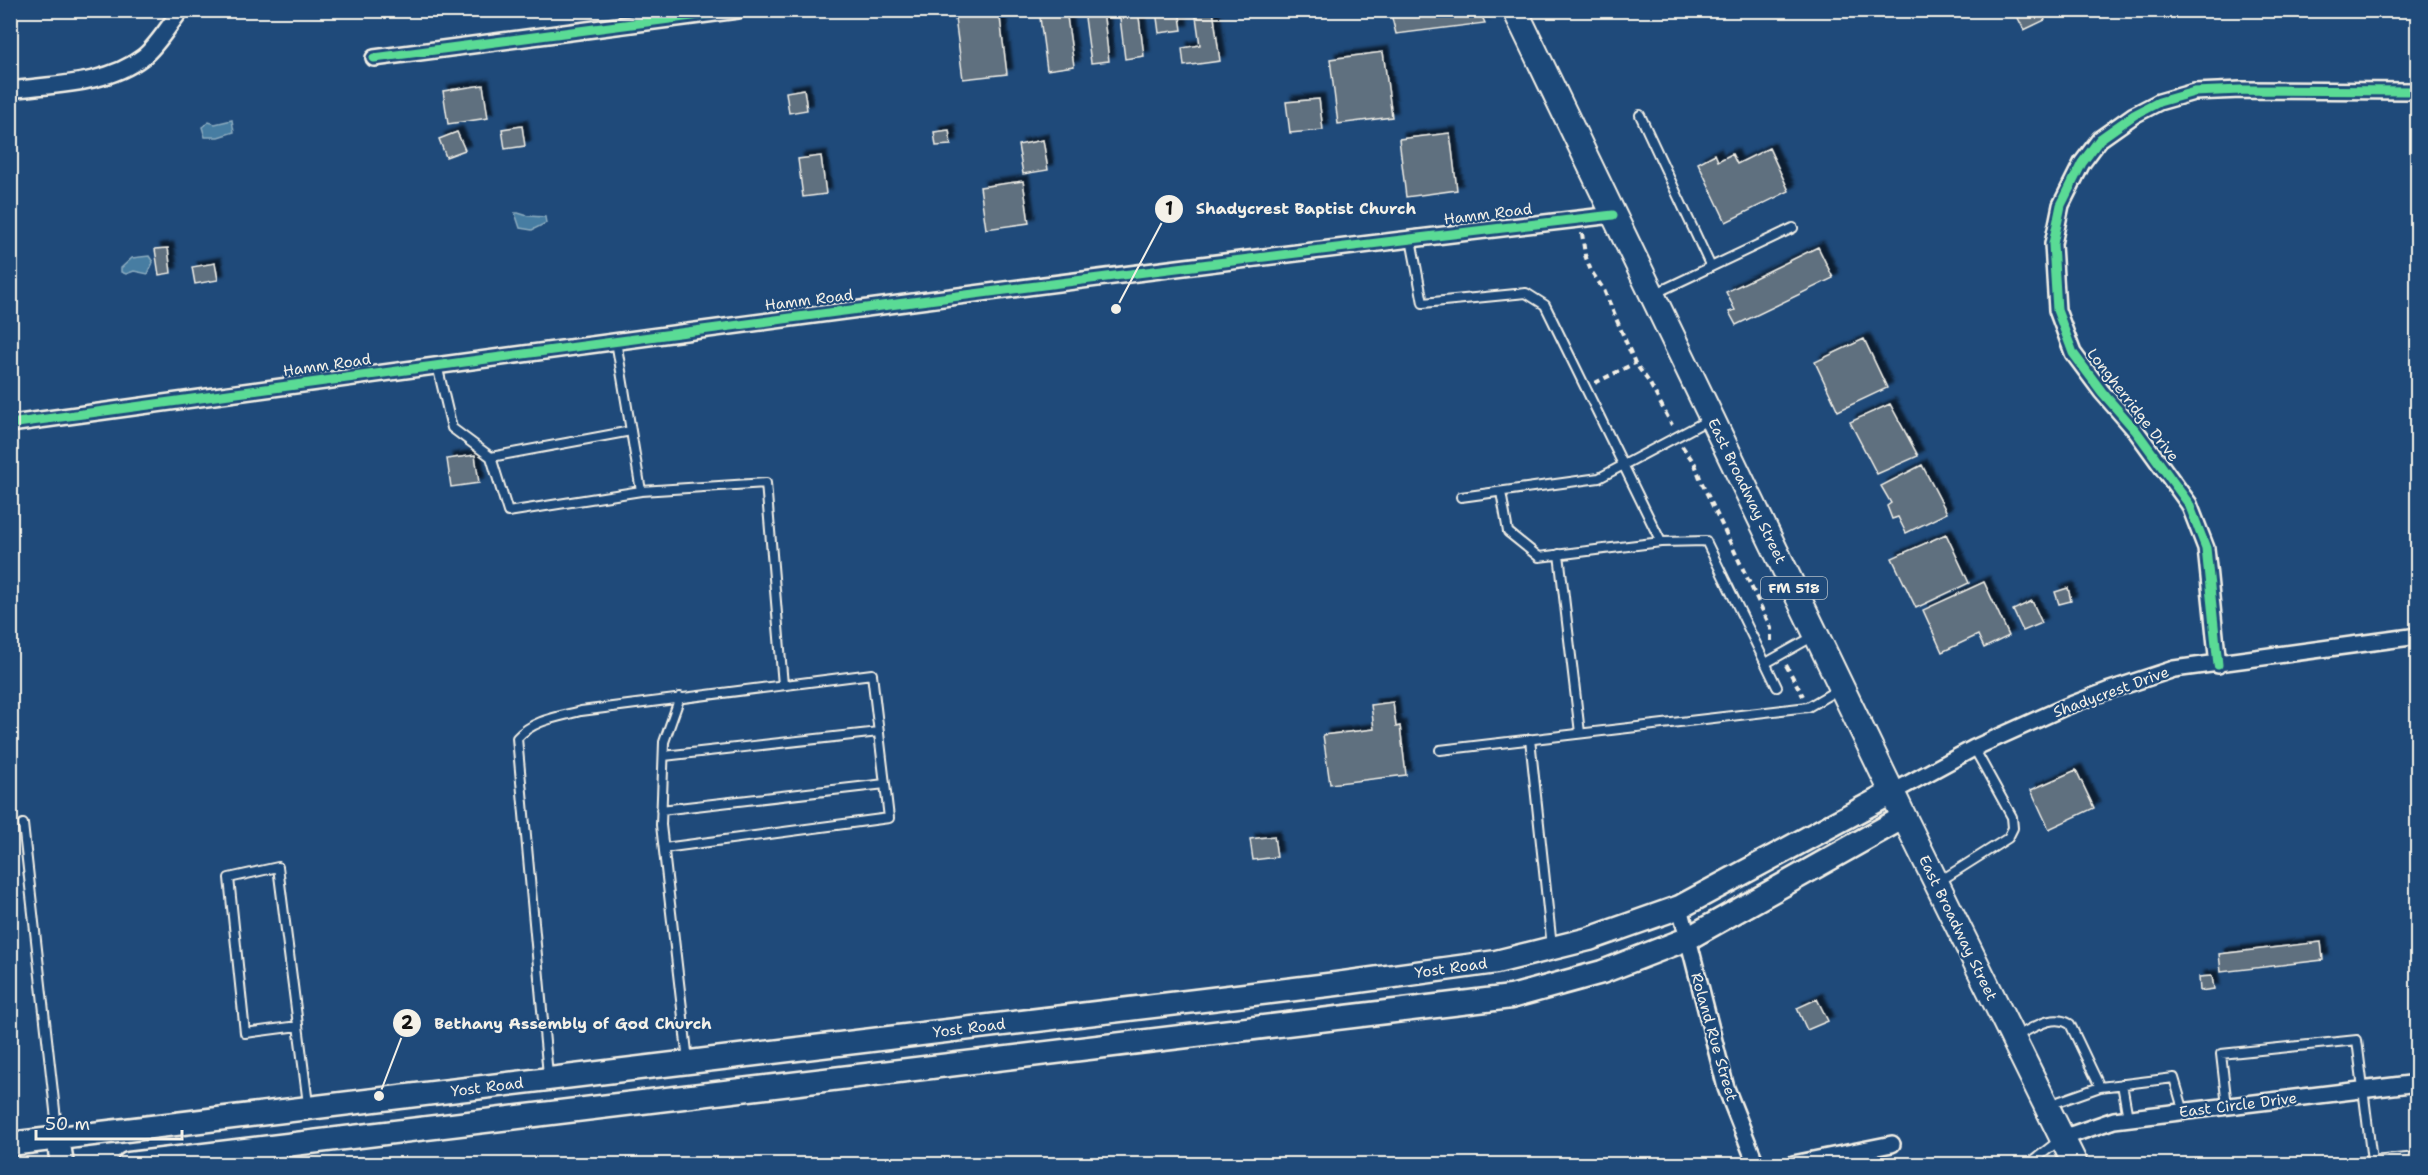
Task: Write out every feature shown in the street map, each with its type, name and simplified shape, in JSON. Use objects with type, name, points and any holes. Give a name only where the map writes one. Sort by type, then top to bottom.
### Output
[{"type":"main road","name":"East Broadway Street","points":[[1516,11],[1904,817],[2075,1164]]},
{"type":"main road","name":"Yost Road","points":[[10,1144],[1253,994],[1496,962],[1589,939],[1680,907],[1893,792]]},
{"type":"main road","points":[[129,1164],[1511,997],[1602,972],[1687,939],[1904,817]]},
{"type":"main road","points":[[1552,949],[1557,984]]},
{"type":"main road","points":[[1253,994],[1256,1028]]},
{"type":"main road","points":[[885,1039],[889,1073]]},
{"type":"main road","points":[[58,1138],[62,1164]]},
{"type":"street","points":[[10,90],[98,78],[125,68],[145,56],[181,10]]},
{"type":"street","points":[[374,58],[738,10]]},
{"type":"street","name":"Longherridge Drive","points":[[2218,664],[2206,548],[2189,504],[2136,431],[2102,392],[2073,353],[2057,310],[2053,244],[2061,205],[2082,163],[2100,139],[2134,115],[2159,102],[2194,92],[2241,90],[2418,91]]},
{"type":"street","name":"Hamm Road","points":[[10,424],[616,341],[1612,214]]},
{"type":"street","name":"Shadycrest Drive","points":[[1893,792],[1974,748],[2107,691],[2174,669],[2418,636]]},
{"type":"street","name":"Roland Rue Street","points":[[1680,907],[1726,1088],[1756,1164]]},
{"type":"street","name":"East Circle Drive","points":[[2062,1138],[2114,1120],[2418,1083]]},
{"type":"street","points":[[1793,1164],[1892,1144]]},
{"type":"lane","points":[[1640,115],[1711,267]]},
{"type":"lane","points":[[1652,295],[1793,228]]},
{"type":"lane","points":[[1410,238],[1423,303],[1526,293],[1545,305],[1661,542]]},
{"type":"lane","points":[[616,341],[641,491]]},
{"type":"lane","points":[[437,365],[452,428],[491,457],[508,512],[641,491],[766,483],[783,685]]},
{"type":"lane","points":[[1461,497],[1599,478],[1712,418]]},
{"type":"lane","points":[[491,457],[631,431]]},
{"type":"lane","points":[[1501,492],[1508,532],[1539,557],[1661,542],[1706,541],[1777,687]]},
{"type":"lane","points":[[1559,554],[1580,734]]},
{"type":"lane","points":[[1766,663],[1816,635]]},
{"type":"lane","points":[[549,1079],[517,738],[525,729],[539,723],[581,711],[872,674],[889,818],[664,848]]},
{"type":"lane","points":[[1440,750],[1808,707],[1842,687]]},
{"type":"lane","points":[[680,697],[664,742],[662,810],[664,848],[688,1062]]},
{"type":"lane","points":[[664,756],[879,732]]},
{"type":"lane","points":[[1530,739],[1552,949]]},
{"type":"lane","points":[[1937,884],[2008,837],[2013,828],[2012,817],[1974,748]]},
{"type":"lane","points":[[662,810],[885,784]]},
{"type":"lane","points":[[22,824],[58,1138]]},
{"type":"lane","points":[[298,1026],[245,1033],[229,878],[278,867],[309,1109]]},
{"type":"lane","points":[[2012,1038],[2046,1022],[2056,1019],[2063,1020],[2070,1024],[2100,1087]]},
{"type":"lane","points":[[2227,1106],[2221,1054],[2357,1040],[2373,1163]]},
{"type":"lane","points":[[2046,1107],[2100,1087],[2174,1078],[2184,1112]]},
{"type":"lane","points":[[2122,1084],[2128,1118]]},
{"type":"lane","points":[[2029,1164],[2062,1138]]},
{"type":"lane","points":[[2337,1164],[2373,1163],[2418,1157]]},
{"type":"path","points":[[1578,219],[1585,241],[1585,255],[1591,271],[1604,290],[1635,363],[1662,404],[1677,437],[1695,465],[1771,628],[1770,640],[1781,655],[1808,707]]},
{"type":"path","points":[[1586,388],[1635,363]]},
{"type":"water","points":[[232,120],[234,132],[218,137],[205,137],[202,127],[209,122],[215,124]]},
{"type":"water","points":[[515,213],[545,217],[546,223],[532,230],[520,228]]},
{"type":"water","points":[[149,256],[153,262],[148,274],[134,271],[126,274],[121,272],[121,268],[132,258]]},
{"type":"building","points":[[954,10],[999,10],[1007,74],[963,79]]},
{"type":"building","points":[[1039,10],[1066,10],[1074,66],[1047,70]]},
{"type":"building","points":[[1084,10],[1103,10],[1109,61],[1091,63]]},
{"type":"building","points":[[1119,10],[1138,10],[1144,56],[1125,59]]},
{"type":"building","points":[[1156,10],[1179,10],[1182,30],[1159,33]]},
{"type":"building","points":[[1195,10],[1213,10],[1220,61],[1184,66],[1182,48],[1200,45]]},
{"type":"building","points":[[1390,10],[1479,10],[1485,23],[1396,34]]},
{"type":"building","points":[[2014,10],[2040,10],[2045,20],[2024,30]]},
{"type":"building","points":[[1383,52],[1392,117],[1338,124],[1330,59]]},
{"type":"building","points":[[483,85],[488,118],[448,124],[443,91]]},
{"type":"building","points":[[804,89],[807,110],[789,113],[786,92]]},
{"type":"building","points":[[1319,99],[1323,130],[1290,133],[1286,102]]},
{"type":"building","points":[[522,126],[525,146],[505,149],[502,129]]},
{"type":"building","points":[[949,130],[951,145],[936,146],[934,132]]},
{"type":"building","points":[[457,132],[465,150],[446,157],[439,139]]},
{"type":"building","points":[[1450,133],[1457,190],[1406,197],[1399,139]]},
{"type":"building","points":[[1043,140],[1048,170],[1023,174],[1018,145]]},
{"type":"building","points":[[1769,148],[1789,191],[1726,222],[1698,163],[1715,154],[1718,161],[1732,154],[1737,164]]},
{"type":"building","points":[[821,156],[826,194],[803,197],[798,159]]},
{"type":"building","points":[[1023,181],[1029,223],[986,229],[980,187]]},
{"type":"building","points":[[1818,247],[1833,278],[1736,325],[1729,312],[1735,310],[1726,292]]},
{"type":"building","points":[[168,248],[171,273],[159,275],[155,249]]},
{"type":"building","points":[[215,263],[218,280],[195,284],[192,267]]},
{"type":"building","points":[[1864,339],[1887,388],[1838,411],[1815,362]]},
{"type":"building","points":[[1890,404],[1918,456],[1877,474],[1850,422]]},
{"type":"building","points":[[475,455],[479,483],[451,487],[447,459]]},
{"type":"building","points":[[1922,465],[1947,513],[1906,533],[1898,517],[1892,519],[1887,506],[1891,503],[1881,486]]},
{"type":"building","points":[[1946,534],[1969,583],[1916,608],[1892,558]]},
{"type":"building","points":[[1984,582],[2009,636],[1984,648],[1978,635],[1942,652],[1923,610]]},
{"type":"building","points":[[2068,588],[2071,601],[2059,604],[2055,592]]},
{"type":"building","points":[[2032,601],[2042,623],[2023,631],[2013,610]]},
{"type":"building","points":[[1393,702],[1396,727],[1400,726],[1406,775],[1330,784],[1323,735],[1374,729],[1371,705]]},
{"type":"building","points":[[2076,770],[2094,808],[2049,829],[2031,790]]},
{"type":"building","points":[[1274,836],[1277,857],[1253,860],[1250,839]]},
{"type":"building","points":[[2321,942],[2323,960],[2221,972],[2219,954]]},
{"type":"building","points":[[2212,976],[2214,989],[2200,991],[2199,977]]},
{"type":"building","points":[[1817,999],[1828,1021],[1807,1030],[1797,1008]]},
{"type":"cycle path","points":[[374,58],[738,10]]},
{"type":"cycle path","points":[[2218,665],[2206,548],[2189,504],[2136,431],[2102,392],[2073,353],[2057,310],[2053,244],[2061,205],[2082,163],[2100,139],[2134,115],[2159,102],[2194,92],[2241,90],[2418,91]]},
{"type":"cycle path","points":[[10,424],[1011,289],[1613,215]]},
{"type":"place","name":"Shadycrest Baptist Church","points":[[1116,309]]},
{"type":"place","name":"Bethany Assembly of God Church","points":[[379,1096]]}]
